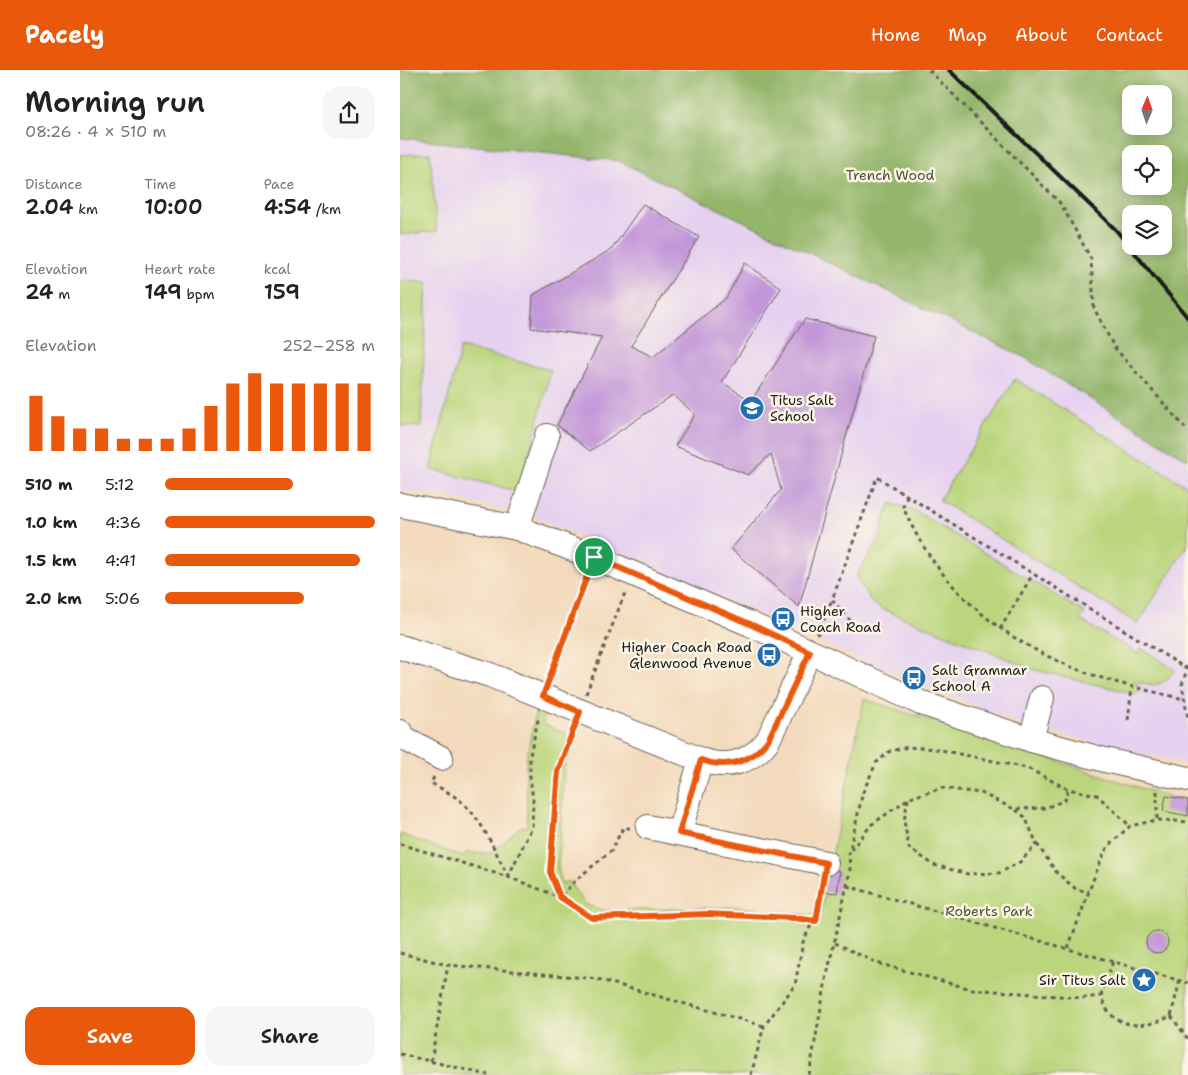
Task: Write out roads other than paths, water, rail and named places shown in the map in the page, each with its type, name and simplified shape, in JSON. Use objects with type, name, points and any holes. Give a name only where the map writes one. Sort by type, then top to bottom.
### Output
[{"type":"street","points":[[517,528],[547,436]]},
{"type":"street","points":[[400,505],[517,528],[633,573],[750,624],[921,703],[1031,740],[1188,779]]},
{"type":"street","points":[[400,647],[490,674],[712,764],[735,764],[746,760],[762,748],[768,740],[810,652]]},
{"type":"street","points":[[1031,740],[1042,698]]},
{"type":"street","points":[[400,732],[404,738],[441,758]]},
{"type":"street","points":[[679,833],[701,760]]},
{"type":"street","points":[[648,827],[826,863]]},
{"type":"railway","points":[[949,70],[1116,230],[1188,318]]},
{"type":"place","name":"Titus Salt School","points":[[752,408]]},
{"type":"place","name":"Higher Coach Road","points":[[783,619]]},
{"type":"place","name":"Higher Coach Road Glenwood Avenue","points":[[769,655]]},
{"type":"place","name":"Salt Grammar School A","points":[[914,678]]},
{"type":"place","name":"Sir Titus Salt","points":[[1144,980]]},
{"type":"park label","name":"Trench Wood","points":[[890,175]]},
{"type":"park label","name":"Roberts Park","points":[[989,911]]}]
